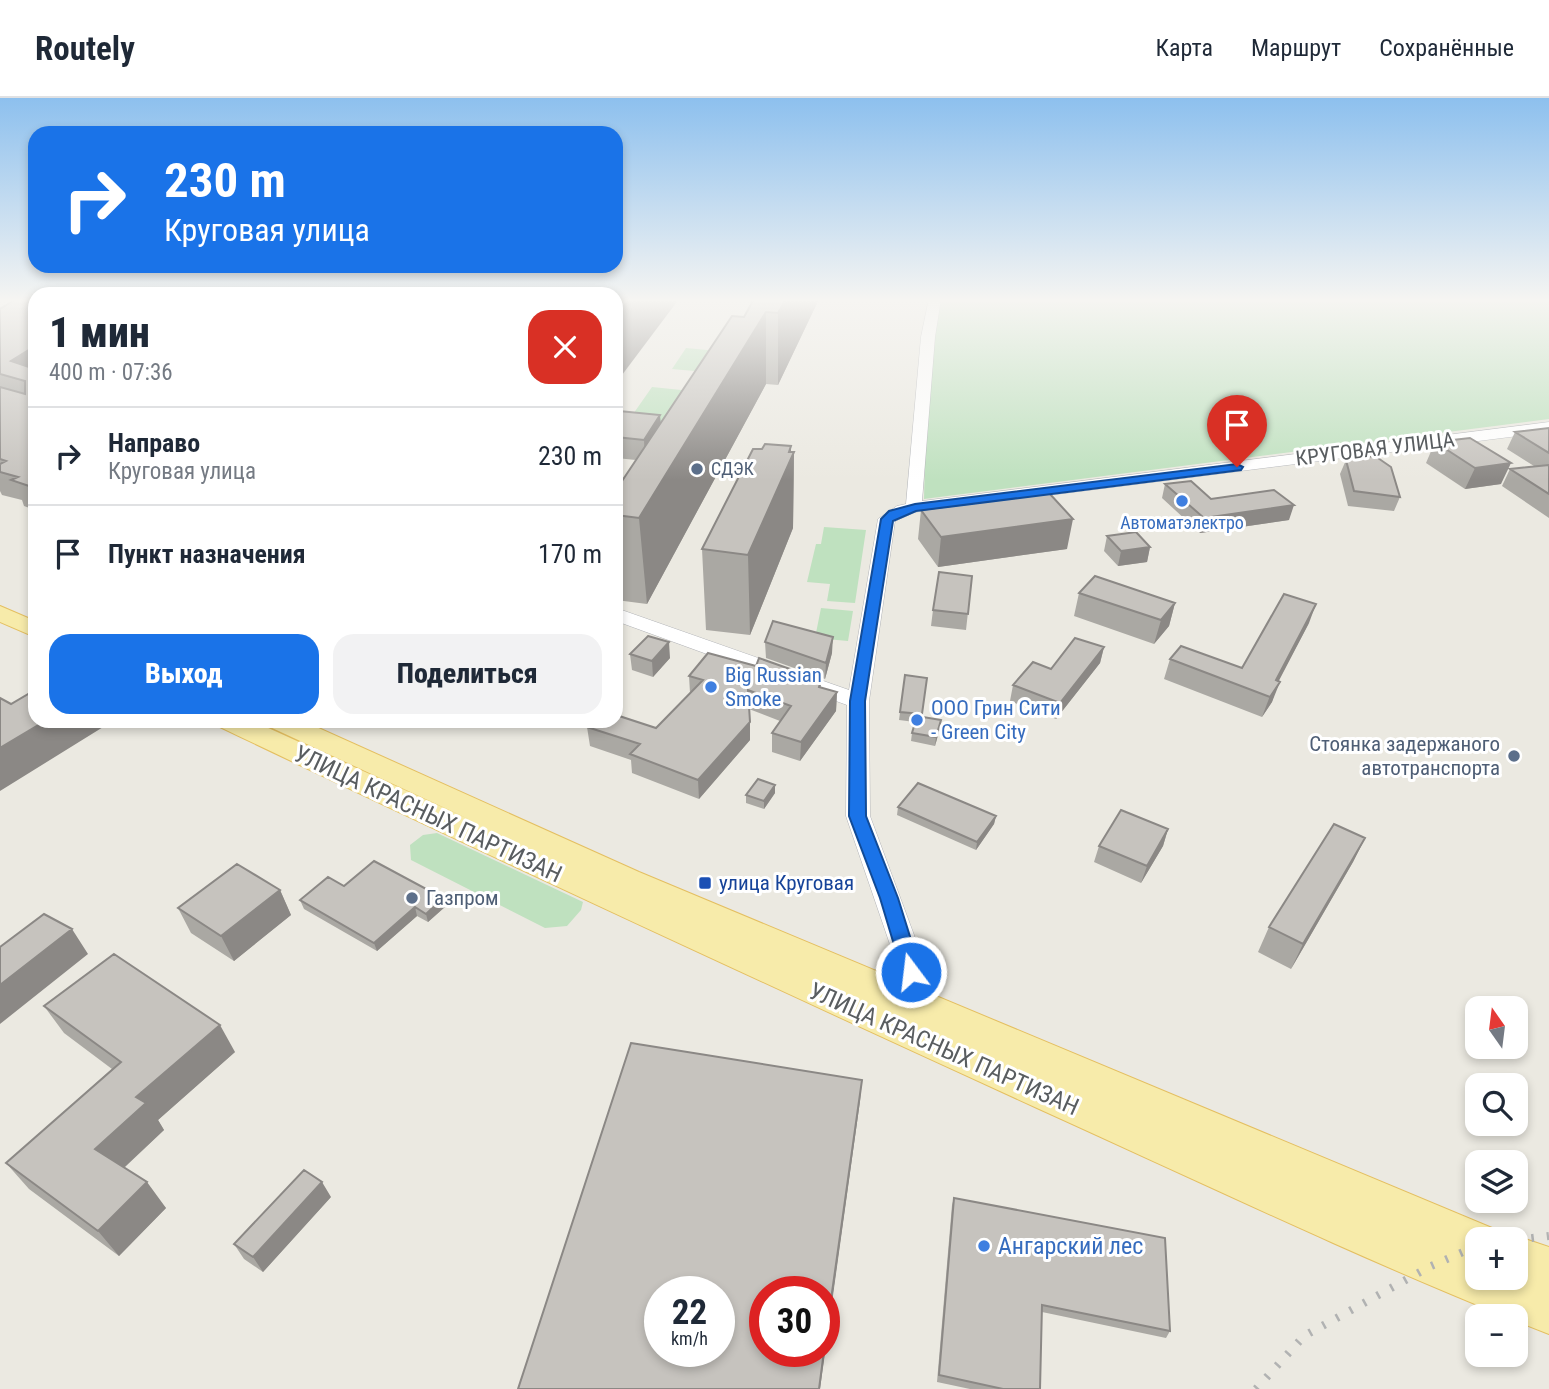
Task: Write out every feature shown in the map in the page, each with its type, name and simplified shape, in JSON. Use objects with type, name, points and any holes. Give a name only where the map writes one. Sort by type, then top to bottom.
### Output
[{"type":"main road","points":[[0,593],[28,606]]},
{"type":"main road","points":[[0,613],[28,626]]},
{"type":"main road","name":"УЛИЦА КРАСНЫХ ПАРТИЗАН","points":[[245,728],[611,900],[1465,1238]]},
{"type":"main road","name":"УЛИЦА КРАСНЫХ ПАРТИЗАН","points":[[295,728],[628,880],[898,1013],[1431,1266],[1549,1312]]},
{"type":"main road","points":[[1528,1261],[1549,1269]]},
{"type":"street","points":[[915,507],[913,496],[927,359]]},
{"type":"street","name":"КРУГОВАЯ УЛИЦА","points":[[898,1013],[911,972],[910,962],[858,816],[858,701],[887,519],[915,507],[1549,427]]},
{"type":"street","points":[[623,617],[858,701]]},
{"type":"green space","points":[[679,359],[713,359],[705,372],[672,369]]},
{"type":"green space","points":[[927,359],[1549,359],[1549,419],[924,499]]},
{"type":"green space","points":[[652,387],[691,391],[665,431],[624,427]]},
{"type":"green space","points":[[824,527],[866,530],[855,603],[827,601],[830,584],[807,582],[816,544],[821,544]]},
{"type":"green space","points":[[821,608],[853,611],[848,641],[815,638]]},
{"type":"green space","points":[[437,833],[583,902],[581,910],[567,926],[545,928],[411,860],[410,845],[423,835]]},
{"type":"building","points":[[0,359],[14,359],[11,361],[28,367],[28,486],[11,480],[18,477],[0,472],[0,464],[6,461],[0,459],[0,387],[25,394],[25,381],[0,374]]},
{"type":"building","points":[[703,359],[737,359],[639,518],[623,516],[623,480]]},
{"type":"building","points":[[623,411],[660,415],[644,440],[623,438]]},
{"type":"building","points":[[1549,428],[1549,453],[1515,432]]},
{"type":"building","points":[[1470,438],[1511,463],[1475,468],[1435,442]]},
{"type":"building","points":[[765,444],[791,446],[789,452],[794,452],[748,555],[702,549],[753,449],[762,449]]},
{"type":"building","points":[[1375,456],[1391,467],[1400,497],[1354,491],[1346,460]]},
{"type":"building","points":[[1549,465],[1549,494],[1510,469]]},
{"type":"building","points":[[1191,481],[1211,499],[1274,490],[1294,505],[1204,518],[1165,484]]},
{"type":"building","points":[[1049,493],[1073,519],[941,537],[921,510]]},
{"type":"building","points":[[1136,532],[1150,547],[1121,551],[1107,536]]},
{"type":"building","points":[[939,572],[972,576],[968,614],[933,610]]},
{"type":"building","points":[[1095,576],[1175,603],[1161,620],[1079,593]]},
{"type":"building","points":[[1284,594],[1316,604],[1276,680],[1280,682],[1270,697],[1170,659],[1181,646],[1242,668]]},
{"type":"building","points":[[773,621],[833,637],[826,663],[765,642]]},
{"type":"building","points":[[648,636],[669,642],[652,661],[630,654]]},
{"type":"building","points":[[1075,638],[1104,647],[1060,703],[1013,685],[1033,662],[1051,669]]},
{"type":"building","points":[[708,653],[756,666],[759,658],[821,680],[819,687],[837,692],[801,742],[772,733],[791,706],[748,690],[750,722],[698,780],[630,754],[640,744],[590,728],[623,728],[623,717],[656,728],[703,680],[689,676]]},
{"type":"building","points":[[905,675],[927,678],[922,714],[900,712]]},
{"type":"building","points":[[28,694],[28,728],[33,728],[0,748],[0,698],[11,704]]},
{"type":"building","points":[[917,716],[941,720],[936,737],[912,733]]},
{"type":"building","points":[[758,779],[775,785],[764,801],[746,795]]},
{"type":"building","points":[[918,783],[996,816],[977,842],[898,807]]},
{"type":"building","points":[[1121,810],[1168,829],[1147,866],[1099,846]]},
{"type":"building","points":[[1334,824],[1365,838],[1303,944],[1269,927]]},
{"type":"building","points":[[374,861],[443,898],[426,914],[415,907],[374,943],[300,900],[328,877],[344,886]]},
{"type":"building","points":[[237,864],[280,890],[221,936],[178,908]]},
{"type":"building","points":[[44,914],[72,929],[0,985],[0,947]]},
{"type":"building","points":[[114,954],[220,1025],[136,1097],[146,1103],[95,1149],[147,1182],[98,1231],[6,1163],[121,1062],[44,1006]]},
{"type":"building","points":[[631,1043],[862,1080],[834,1276],[749,1276],[749,1367],[822,1367],[819,1389],[518,1389]]},
{"type":"building","points":[[304,1170],[322,1182],[253,1257],[234,1244]]},
{"type":"building","points":[[954,1198],[1165,1238],[1170,1331],[1042,1305],[1040,1389],[1003,1389],[939,1375]]},
{"type":"railway","points":[[1528,1239],[1549,1236]]},
{"type":"railway","points":[[1256,1389],[1304,1336],[1431,1266],[1465,1251]]},
{"type":"place","name":"СДЭК","points":[[697,469]]},
{"type":"place","name":"Автоматэлектро","points":[[1182,501]]},
{"type":"place","name":"Big Russian Smoke","points":[[711,687]]},
{"type":"place","name":"ООО Грин Сити - Green City","points":[[917,720]]},
{"type":"place","name":"Стоянка задержаного автотранспорта","points":[[1514,756]]},
{"type":"place","name":"улица Круговая","points":[[705,883]]},
{"type":"place","name":"Газпром","points":[[412,898]]},
{"type":"place","name":"Ангарский лес","points":[[984,1246]]},
{"type":"route","points":[[911,972],[889,898],[858,816],[858,701],[887,519],[915,507],[1237,467]]}]
